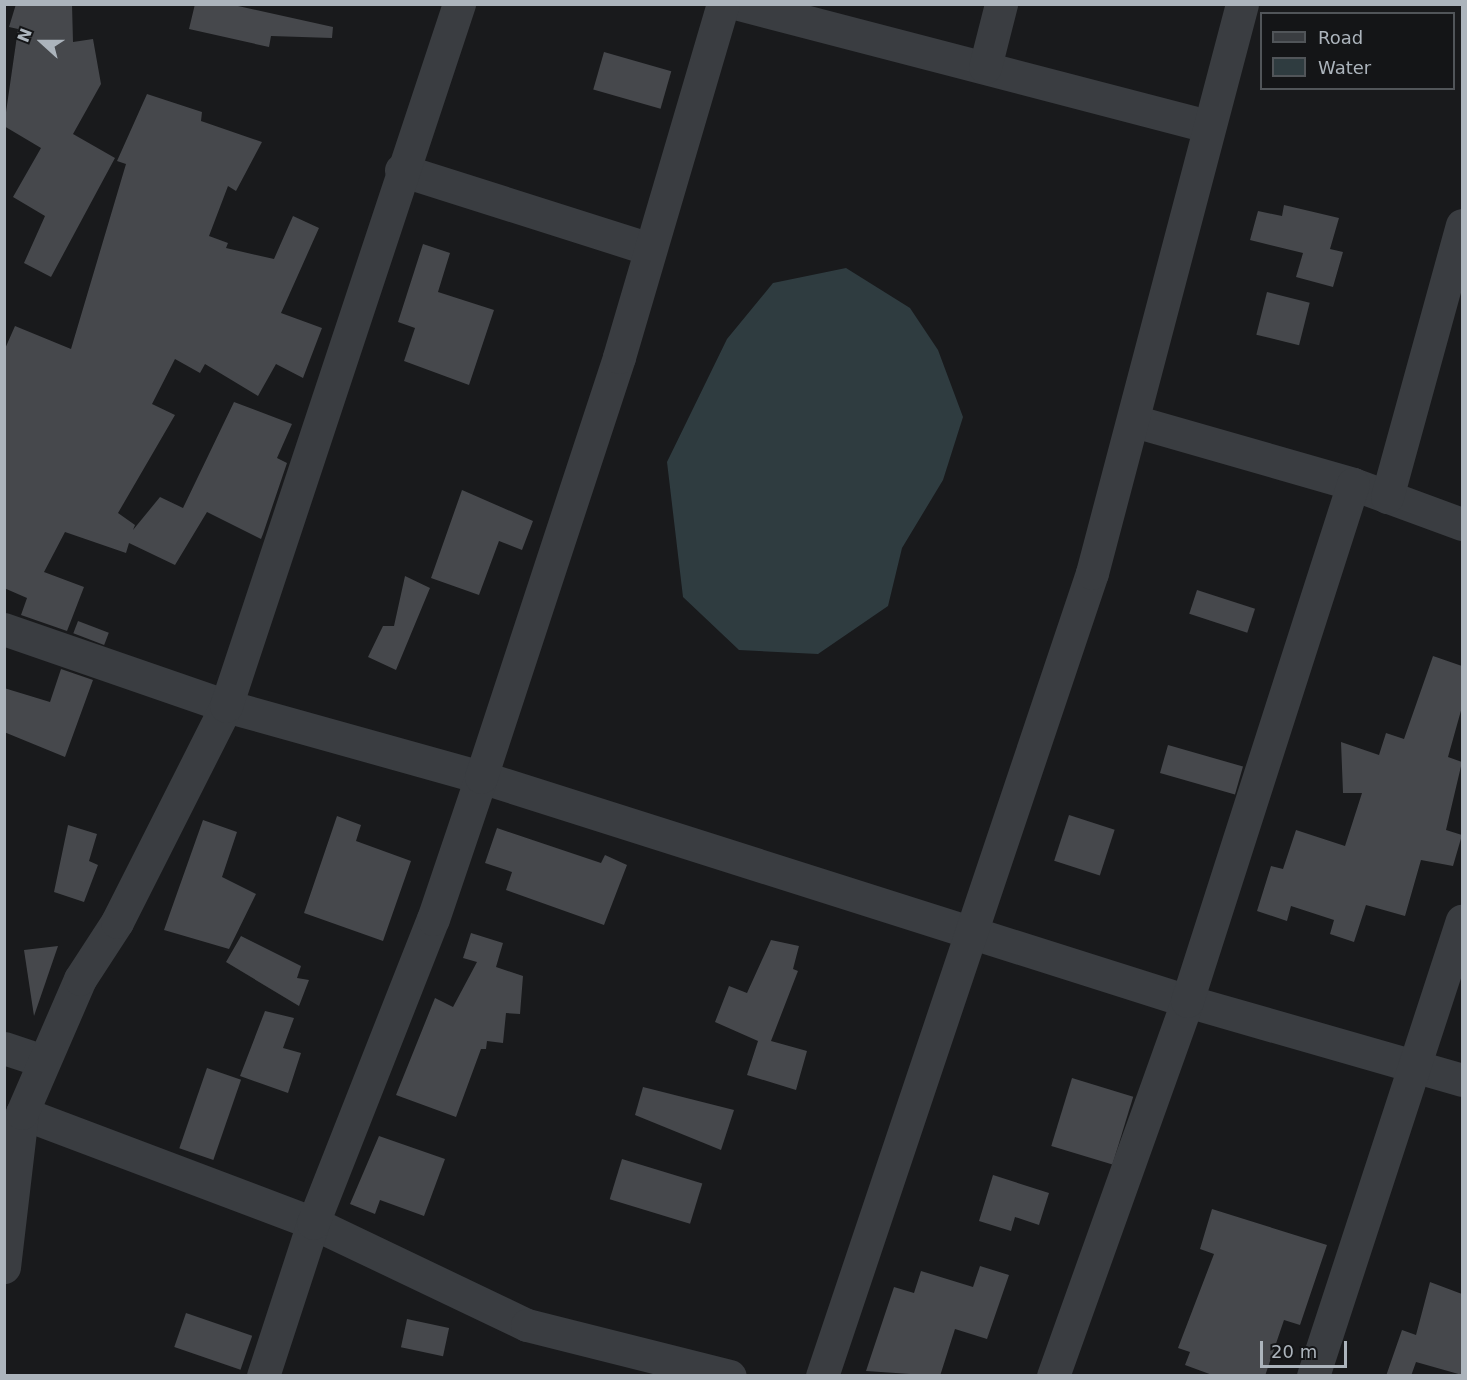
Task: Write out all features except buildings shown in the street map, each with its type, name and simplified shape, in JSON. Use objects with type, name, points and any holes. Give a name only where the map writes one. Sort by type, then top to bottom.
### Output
[{"type":"street","points":[[4,1267],[22,1113],[80,979],[117,922],[226,706],[401,170],[459,4]]},
{"type":"street","points":[[262,1376],[313,1223],[433,919],[481,777],[650,249],[723,4]]},
{"type":"street","points":[[739,4],[1208,126]]},
{"type":"street","points":[[985,67],[1000,4]]},
{"type":"street","points":[[822,1376],[975,932],[1092,573],[1134,421],[1208,126],[1242,4]]},
{"type":"street","points":[[401,170],[650,249]]},
{"type":"street","points":[[1387,497],[1457,265],[1462,225]]},
{"type":"street","points":[[1134,421],[1353,484],[1462,524]]},
{"type":"street","points":[[1053,1376],[1187,1001],[1353,484]]},
{"type":"street","points":[[4,629],[226,706],[481,777],[1187,1001],[1418,1064],[1462,1080]]},
{"type":"street","points":[[1313,1376],[1418,1064],[1462,921]]},
{"type":"street","points":[[4,1048],[43,1061]]},
{"type":"street","points":[[22,1113],[313,1223],[527,1325],[730,1376]]},
{"type":"water","points":[[846,268],[910,308],[938,350],[963,417],[943,480],[902,548],[888,606],[818,654],[739,650],[683,597],[667,462],[727,339],[773,283]]}]
